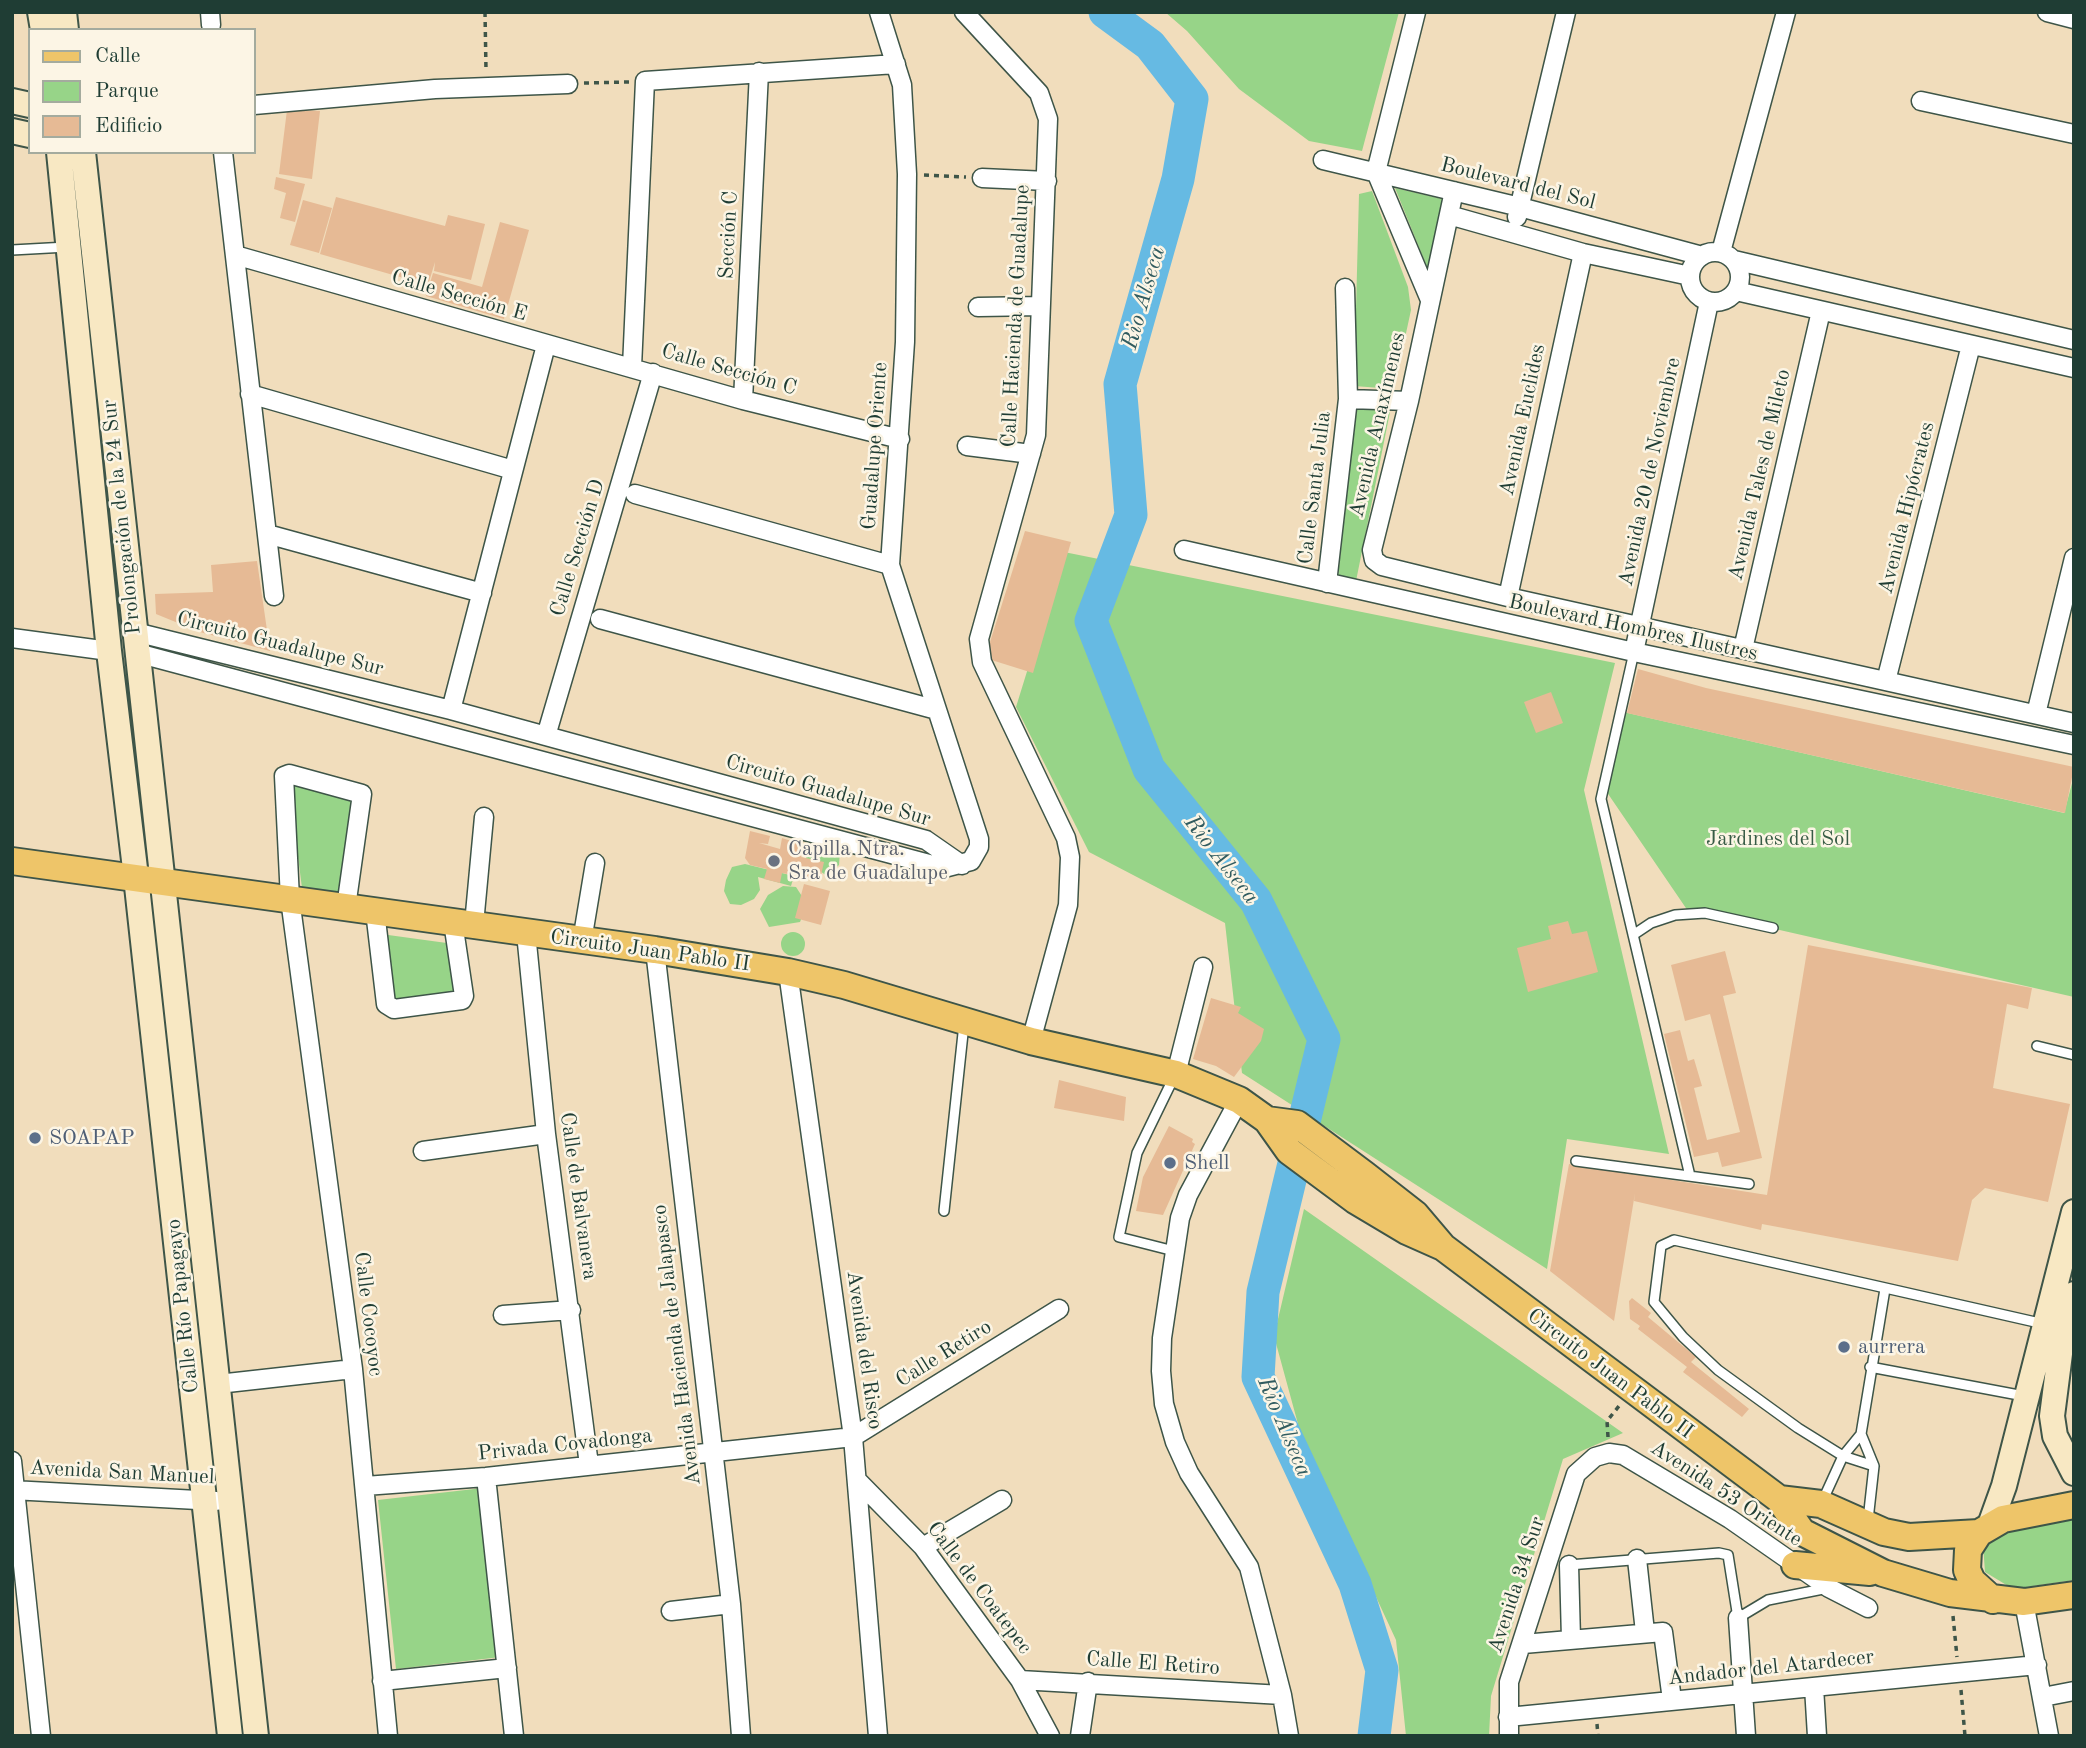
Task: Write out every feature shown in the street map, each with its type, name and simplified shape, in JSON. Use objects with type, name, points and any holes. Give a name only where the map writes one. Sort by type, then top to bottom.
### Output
[{"type":"main road","name":"Prolongación de la 24 Sur","points":[[59,154],[109,650],[136,877]]},
{"type":"main road","name":"Prolongación de la 24 Sur","points":[[83,154],[164,881]]},
{"type":"main road","name":"Circuito Juan Pablo II","points":[[12,861],[655,950],[788,972],[844,985],[1031,1041],[1176,1074],[1239,1100],[1267,1120],[1289,1151],[1355,1200],[1407,1231],[1443,1247]]},
{"type":"main road","name":"Calle Río Papagayo","points":[[136,877],[230,1736]]},
{"type":"main road","name":"Calle Río Papagayo","points":[[164,881],[256,1736]]},
{"type":"main road","name":"Circuito Juan Pablo II","points":[[1267,1120],[1297,1124],[1365,1175],[1415,1214],[1443,1247],[1779,1500],[1802,1532],[1884,1573],[1950,1593],[2024,1602],[2074,1595]]},
{"type":"main road","points":[[2074,1212],[2068,1296],[2052,1416],[2059,1446],[2074,1473]]},
{"type":"main road","points":[[1993,1600],[1972,1581],[1967,1570],[1968,1549],[1984,1529],[2004,1486],[2044,1324],[2068,1296]]},
{"type":"main road","points":[[1779,1500],[1821,1504],[1868,1526],[1909,1537],[1984,1529],[2016,1516],[2074,1505]]},
{"type":"main road","points":[[1795,1565],[1884,1573]]},
{"type":"street","name":"Guadalupe Oriente","points":[[879,12],[896,64],[905,107],[907,174],[905,342],[890,565],[979,839],[976,854],[962,865]]},
{"type":"street","name":"Calle Hacienda de Guadalupe","points":[[964,12],[1039,93],[1046,106],[1047,181],[1036,435],[979,639],[982,662],[1066,838],[1070,857],[1068,905],[1031,1041]]},
{"type":"street","points":[[1416,12],[1376,173],[1430,300]]},
{"type":"street","points":[[1513,231],[1566,12]]},
{"type":"street","points":[[1727,256],[1787,12]]},
{"type":"street","points":[[2047,12],[2074,19]]},
{"type":"street","points":[[632,367],[645,81],[896,64]]},
{"type":"street","name":"Sección C","points":[[743,400],[760,72]]},
{"type":"street","points":[[256,105],[487,87],[568,84]]},
{"type":"street","points":[[1920,101],[2074,134]]},
{"type":"street","points":[[223,154],[274,596]]},
{"type":"street","name":"Boulevard del Sol","points":[[1323,160],[1520,207],[1702,256]]},
{"type":"street","points":[[982,178],[1047,181]]},
{"type":"street","name":"Avenida Anaxímenes","points":[[1374,560],[1372,550],[1409,401],[1454,191]]},
{"type":"street","points":[[1449,215],[1583,253],[1690,276]]},
{"type":"street","name":"Avenida Euclides","points":[[1508,597],[1583,253]]},
{"type":"street","name":"Calle Sección E","points":[[235,255],[547,345],[451,710]]},
{"type":"street","points":[[1727,256],[1741,275],[1736,292],[1720,302],[1709,302],[1693,289],[1690,276],[1696,261],[1702,256],[1727,256],[2074,340]]},
{"type":"street","name":"Calle Santa Julia","points":[[1327,583],[1348,399],[1345,288]]},
{"type":"street","points":[[1736,292],[2074,368]]},
{"type":"street","points":[[1881,324],[1887,296]]},
{"type":"street","name":"Avenida 20 de Noviembre","points":[[1634,652],[1709,302]]},
{"type":"street","points":[[978,307],[1040,306]]},
{"type":"street","name":"Avenida Tales de Mileto","points":[[1743,649],[1821,311]]},
{"type":"street","points":[[2045,362],[2050,335]]},
{"type":"street","name":"Calle Sección C","points":[[547,345],[743,400],[900,439]]},
{"type":"street","name":"Avenida Hipócrates","points":[[1886,681],[1971,345]]},
{"type":"street","name":"Calle Sección D","points":[[546,737],[653,373]]},
{"type":"street","points":[[250,394],[513,470]]},
{"type":"street","name":"Calle Santa Julia","points":[[1348,399],[1409,401]]},
{"type":"street","points":[[967,446],[1031,454]]},
{"type":"street","name":"Calle Sección D","points":[[635,494],[890,565]]},
{"type":"street","points":[[267,534],[482,593]]},
{"type":"street","name":"Boulevard Hombres Ilustres","points":[[1184,550],[1634,652],[2074,745]]},
{"type":"street","points":[[2036,715],[2074,558]]},
{"type":"street","name":"Boulevard Hombres Ilustres","points":[[1374,560],[1382,566],[1508,597],[2074,723]]},
{"type":"street","name":"Calle Sección D","points":[[600,620],[937,710]]},
{"type":"street","points":[[12,638],[109,650]]},
{"type":"street","name":"Circuito Guadalupe Sur","points":[[136,643],[451,710],[926,840],[962,865]]},
{"type":"street","name":"Circuito Guadalupe Sur","points":[[136,643],[385,719],[944,867],[962,865]]},
{"type":"street","points":[[385,719],[390,695]]},
{"type":"street","points":[[670,795],[675,772]]},
{"type":"street","name":"Calle Cocoyoc","points":[[346,907],[362,794],[289,774],[282,780],[290,899],[354,1369],[388,1736]]},
{"type":"street","points":[[375,911],[386,1004],[394,1009],[462,1000],[463,923],[484,817]]},
{"type":"street","points":[[582,942],[595,863]]},
{"type":"street","name":"Calle de Balvanera","points":[[526,933],[546,1134],[571,1310],[589,1465]]},
{"type":"street","name":"Avenida Hacienda de Jalapasco","points":[[655,950],[731,1604],[741,1736]]},
{"type":"street","points":[[1176,1074],[1203,967]]},
{"type":"street","name":"Avenida del Risco","points":[[788,972],[853,1437],[878,1736]]},
{"type":"street","points":[[1239,1100],[1188,1195],[1180,1219],[1162,1338],[1164,1404],[1175,1442],[1189,1473],[1249,1567],[1282,1695],[1289,1736]]},
{"type":"street","points":[[423,1151],[546,1134]]},
{"type":"street","name":"Calle Retiro","points":[[853,1437],[1059,1309]]},
{"type":"street","points":[[503,1315],[571,1310]]},
{"type":"street","points":[[218,1384],[354,1369]]},
{"type":"street","name":"Privada Covadonga","points":[[365,1486],[486,1477],[853,1437]]},
{"type":"street","name":"Avenida 53 Oriente","points":[[1595,1457],[1609,1453],[1623,1455],[1730,1519],[1829,1588],[1868,1608]]},
{"type":"street","name":"Avenida 34 Sur","points":[[1509,1736],[1509,1682],[1576,1474],[1595,1457]]},
{"type":"street","points":[[12,1461],[41,1736]]},
{"type":"street","points":[[486,1477],[514,1736]]},
{"type":"street","name":"Calle de Coatepec","points":[[857,1480],[923,1546],[1020,1680],[1050,1736]]},
{"type":"street","name":"Avenida San Manuel","points":[[14,1490],[204,1502],[230,1500]]},
{"type":"street","points":[[923,1546],[1002,1500]]},
{"type":"street","points":[[1637,1559],[1644,1632]]},
{"type":"street","points":[[1569,1565],[1571,1639]]},
{"type":"street","points":[[2024,1602],[2049,1736]]},
{"type":"street","points":[[670,1611],[731,1604]]},
{"type":"street","points":[[1738,1618],[1746,1736]]},
{"type":"street","points":[[1523,1644],[1663,1632],[1672,1700]]},
{"type":"street","name":"Andador del Atardecer","points":[[1508,1717],[2037,1665]]},
{"type":"street","points":[[382,1681],[506,1668]]},
{"type":"street","name":"Calle El Retiro","points":[[1020,1680],[1282,1695]]},
{"type":"street","points":[[1080,1736],[1088,1682]]},
{"type":"street","points":[[1814,1686],[1817,1736]]},
{"type":"street","points":[[2043,1697],[2074,1691]]},
{"type":"lane","points":[[12,250],[69,247]]},
{"type":"lane","points":[[1634,652],[1601,799],[1690,1176]]},
{"type":"lane","points":[[1633,935],[1663,919],[1697,913],[1773,928]]},
{"type":"lane","points":[[944,1211],[964,1022]]},
{"type":"lane","points":[[2037,1046],[2074,1055]]},
{"type":"lane","points":[[1174,1251],[1119,1237],[1137,1153],[1176,1074]]},
{"type":"lane","points":[[1576,1161],[1749,1184]]},
{"type":"lane","points":[[1874,1466],[1843,1456],[1718,1370],[1658,1311],[1653,1294],[1661,1246],[1674,1240],[2044,1324]]},
{"type":"lane","points":[[1868,1526],[1874,1466],[1861,1434],[1885,1289]]},
{"type":"lane","points":[[1870,1367],[2026,1397]]},
{"type":"lane","points":[[1821,1504],[1843,1456],[1861,1434]]},
{"type":"lane","points":[[1569,1565],[1719,1553],[1728,1555],[1738,1618],[1769,1600],[1829,1588]]},
{"type":"path","points":[[485,12],[487,87]]},
{"type":"path","points":[[568,84],[645,81]]},
{"type":"path","points":[[907,174],[982,178]]},
{"type":"green space","points":[[1165,12],[1399,12],[1362,151],[1309,141],[1239,89],[1187,31]]},
{"type":"green space","points":[[1395,188],[1442,199],[1429,272]]},
{"type":"green space","points":[[1372,191],[1408,287],[1411,310],[1394,389],[1354,386],[1359,194]]},
{"type":"green space","points":[[1357,407],[1390,412],[1356,581],[1338,576]]},
{"type":"green space","points":[[1064,552],[1615,663],[1584,790],[1669,1154],[1567,1139],[1547,1269],[1242,1073],[1225,923],[1089,852],[1016,707]]},
{"type":"green space","name":"Jardines del Sol","points":[[1619,711],[2064,813],[2074,776],[2074,997],[1705,913],[1690,914],[1602,785]]},
{"type":"green space","points":[[288,778],[358,797],[342,901],[303,896]]},
{"type":"green space","points":[[827,844],[840,852],[839,865],[827,876],[806,861],[806,852],[814,846]]},
{"type":"green space","points":[[745,864],[794,876],[791,886],[758,877],[760,890],[754,899],[741,905],[730,904],[724,891],[726,880],[732,867]]},
{"type":"green space","points":[[783,886],[796,887],[807,904],[800,922],[769,927],[760,909],[768,895]]},
{"type":"green space","points":[[793,932],[802,935],[805,944],[802,953],[793,956],[784,953],[781,944],[784,935]]},
{"type":"green space","points":[[381,934],[454,944],[459,998],[390,1006]]},
{"type":"green space","points":[[1304,1209],[1623,1433],[1563,1459],[1491,1696],[1489,1736],[1406,1736],[1396,1640],[1301,1435],[1274,1336]]},
{"type":"green space","points":[[483,1488],[501,1657],[396,1669],[378,1500]]},
{"type":"green space","points":[[2074,1513],[2074,1580],[2013,1589],[1985,1572],[1983,1545],[2002,1525]]},
{"type":"building","points":[[287,110],[320,111],[312,179],[279,174]]},
{"type":"building","points":[[276,177],[305,184],[295,222],[280,218],[286,193],[274,189]]},
{"type":"building","points":[[336,197],[445,226],[448,215],[485,224],[471,280],[434,271],[435,262],[428,285],[320,254]]},
{"type":"building","points":[[303,200],[332,208],[319,253],[290,245]]},
{"type":"building","points":[[500,222],[529,230],[504,319],[426,296],[433,273],[482,287]]},
{"type":"building","points":[[1025,531],[1071,542],[1033,673],[985,658]]},
{"type":"building","points":[[257,561],[270,651],[200,632],[156,614],[155,594],[213,592],[211,565]]},
{"type":"building","points":[[1638,669],[1706,688],[2074,767],[2065,813],[1627,713]]},
{"type":"building","points":[[1551,692],[1563,723],[1536,733],[1524,702]]},
{"type":"building","points":[[750,831],[770,836],[768,844],[759,843],[780,849],[782,838],[804,845],[801,857],[824,862],[820,880],[782,873],[780,883],[764,879],[767,869],[750,865],[745,858]]},
{"type":"building","points":[[804,884],[830,891],[821,925],[795,918]]},
{"type":"building","points":[[1568,921],[1572,934],[1587,931],[1598,972],[1528,992],[1517,948],[1551,939],[1548,926]]},
{"type":"building","points":[[1808,945],[2032,988],[2028,1009],[2007,1004],[1993,1088],[2070,1104],[2048,1202],[1985,1188],[1972,1200],[1958,1261],[1762,1224],[1761,1230],[1634,1201],[1635,1193],[1614,1321],[1550,1271],[1569,1164],[1767,1195]]},
{"type":"building","points":[[1725,951],[1736,993],[1723,996],[1762,1158],[1722,1167],[1718,1152],[1694,1157],[1664,1034],[1680,1030],[1688,1061],[1694,1059],[1702,1086],[1694,1088],[1707,1140],[1740,1132],[1710,1014],[1685,1021],[1671,965]]},
{"type":"building","points":[[1211,998],[1241,1007],[1238,1013],[1264,1029],[1261,1041],[1234,1077],[1216,1066],[1193,1059]]},
{"type":"building","points":[[1059,1080],[1126,1097],[1124,1121],[1054,1108]]},
{"type":"building","name":"Shell","points":[[1169,1126],[1193,1139],[1195,1144],[1163,1215],[1136,1211],[1143,1177]]},
{"type":"building","points":[[1632,1298],[1651,1313],[1648,1317],[1696,1357],[1691,1362],[1749,1409],[1742,1417],[1683,1372],[1687,1367],[1638,1329],[1640,1326],[1630,1319],[1629,1301]]},
{"type":"waterway","name":"Rio Alseca","points":[[1105,12],[1150,45],[1192,99],[1178,179],[1120,384],[1131,515],[1091,621],[1149,769],[1256,901],[1324,1039],[1263,1292],[1258,1377],[1355,1584],[1382,1670],[1374,1736]]},
{"type":"place","name":"Capilla Ntra. Sra de Guadalupe","points":[[774,861]]},
{"type":"place","name":"SOAPAP","points":[[35,1138]]},
{"type":"place","name":"Shell","points":[[1170,1163]]},
{"type":"place","name":"aurrera","points":[[1844,1347]]}]
